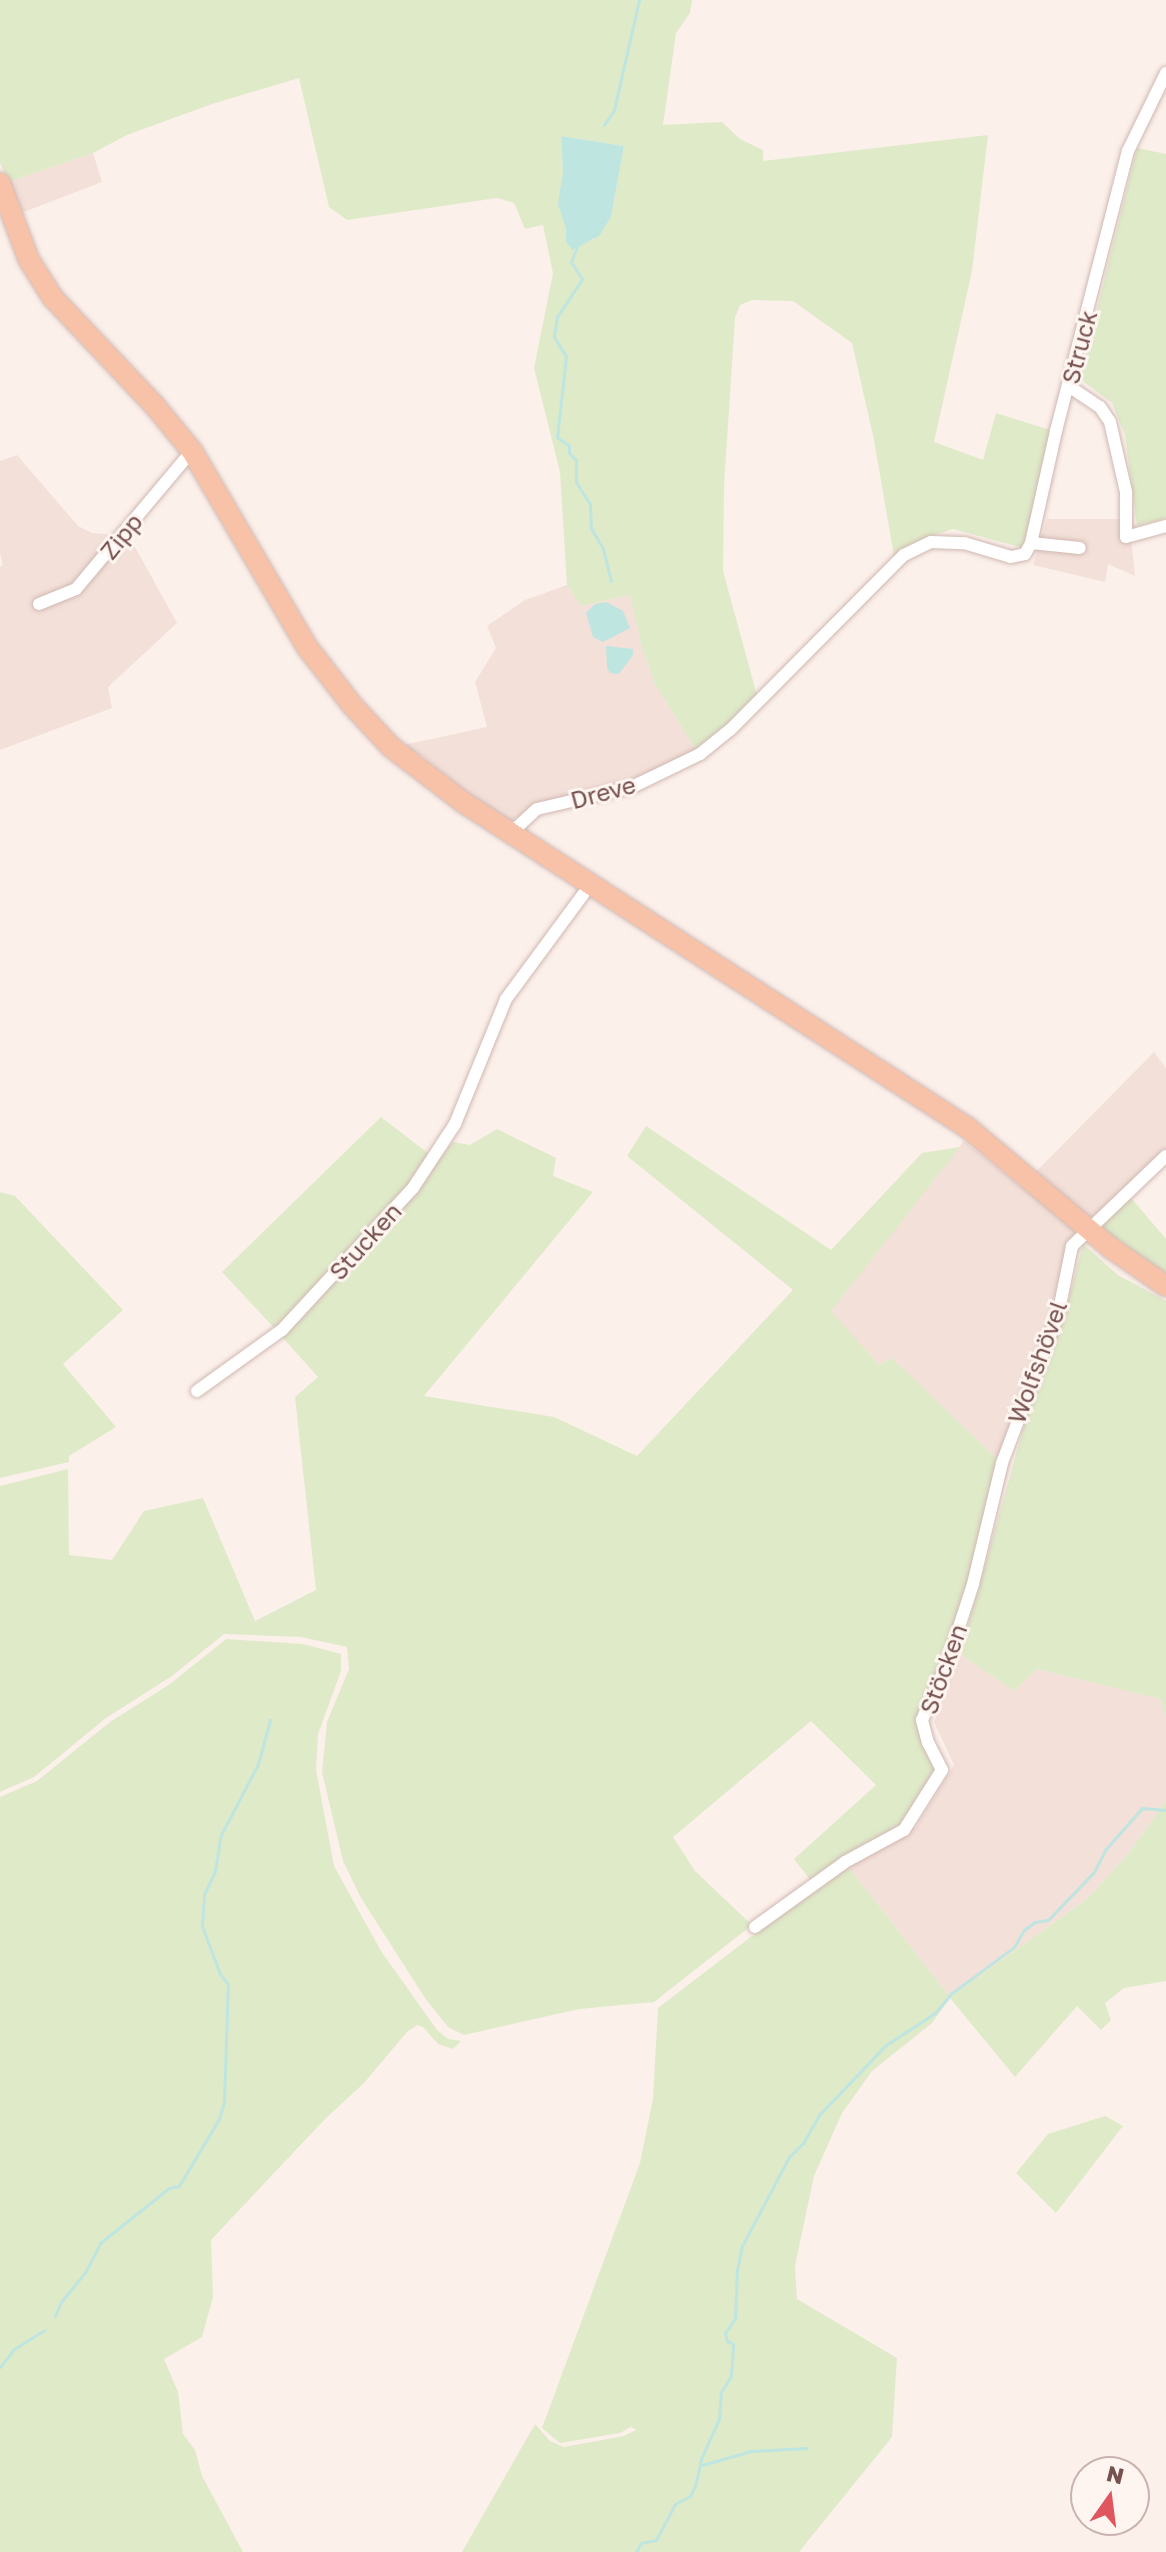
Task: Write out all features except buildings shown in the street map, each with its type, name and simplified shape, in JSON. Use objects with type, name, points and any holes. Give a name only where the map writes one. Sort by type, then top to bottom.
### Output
[{"type":"main road","points":[[0,183],[29,260],[68,317],[155,406],[192,451],[307,647],[352,705],[391,747],[424,774],[511,833],[968,1128],[1088,1229],[1166,1286]]},
{"type":"street","name":"Struck","points":[[1031,543],[1056,431],[1070,387],[1128,151],[1166,73]]},
{"type":"street","points":[[1070,387],[1100,407],[1110,422],[1126,492],[1126,537],[1166,526]]},
{"type":"street","name":"Zipp","points":[[39,604],[76,589],[192,451]]},
{"type":"street","name":"Dreve","points":[[511,833],[537,809],[632,787],[700,754],[730,730],[904,555],[931,542],[964,543],[1011,557],[1025,554],[1031,543]]},
{"type":"street","points":[[1031,543],[1080,548]]},
{"type":"street","name":"Stucken","points":[[197,1391],[282,1330],[413,1188],[455,1124],[506,999],[590,885]]},
{"type":"street","name":"Wolfshövel","points":[[1002,1463],[1058,1315],[1072,1246],[1166,1156]]},
{"type":"street","name":"Stöcken","points":[[755,1927],[845,1862],[904,1830],[942,1770],[928,1743],[922,1720],[948,1661],[973,1584],[1002,1463]]},
{"type":"shaded area","points":[[93,153],[102,182],[16,215],[8,182]]},
{"type":"shaded area","points":[[17,455],[78,526],[92,533],[129,536],[177,623],[108,687],[112,708],[0,750],[0,567],[3,565],[0,553],[0,461]]},
{"type":"shaded area","points":[[1047,519],[1129,519],[1135,576],[1108,564],[1105,582],[1033,565]]},
{"type":"shaded area","points":[[567,585],[581,606],[630,595],[641,645],[654,682],[697,752],[661,770],[535,806],[509,822],[477,802],[423,756],[399,746],[487,727],[475,682],[496,648],[487,626],[525,600]]},
{"type":"shaded area","points":[[1154,1052],[1166,1068],[1166,1153],[1074,1233],[1058,1299],[997,1460],[892,1358],[879,1365],[830,1311],[964,1141],[1021,1187]]},
{"type":"shaded area","points":[[960,1654],[1014,1691],[1037,1669],[1160,1699],[1166,1716],[1166,1801],[1128,1854],[1088,1898],[950,1997],[846,1864],[916,1827],[954,1765],[934,1722]]},
{"type":"green space","points":[[0,0],[692,0],[690,13],[676,33],[663,125],[722,122],[740,139],[763,150],[763,161],[988,135],[972,271],[934,442],[983,460],[996,413],[1053,431],[1024,548],[953,529],[925,538],[894,556],[874,440],[852,343],[793,301],[752,300],[740,305],[735,318],[724,486],[723,571],[758,699],[697,752],[654,682],[641,645],[630,595],[581,606],[567,585],[560,472],[534,368],[553,273],[543,225],[525,229],[514,203],[497,198],[347,220],[329,207],[299,78],[212,104],[127,135],[93,153],[8,182],[0,163]],"holes":[[[561,136],[624,146],[611,217],[593,240],[566,241],[559,204],[563,172]]]},
{"type":"green space","points":[[1137,148],[1166,154],[1166,518],[1137,526],[1125,435],[1112,403],[1080,379]]},
{"type":"green space","points":[[381,1117],[433,1157],[276,1330],[222,1272]]},
{"type":"green space","points":[[646,1126],[831,1250],[922,1153],[960,1147],[831,1311],[879,1365],[892,1358],[997,1459],[998,1492],[925,1722],[945,1766],[912,1822],[811,1881],[794,1859],[876,1785],[811,1721],[673,1837],[695,1871],[752,1925],[654,2002],[579,2009],[464,2035],[448,2027],[425,1998],[361,1898],[343,1861],[322,1772],[327,1722],[349,1669],[347,1647],[301,1637],[224,1634],[172,1676],[106,1718],[34,1777],[0,1792],[0,1486],[68,1469],[69,1555],[112,1560],[144,1511],[203,1498],[255,1621],[316,1590],[295,1397],[318,1377],[282,1337],[416,1188],[453,1142],[470,1145],[497,1129],[556,1158],[553,1176],[593,1192],[424,1396],[554,1417],[637,1456],[793,1290],[627,1156]]},
{"type":"green space","points":[[0,1192],[15,1196],[123,1310],[63,1364],[116,1427],[69,1456],[69,1462],[0,1478]]},
{"type":"green space","points":[[1126,1192],[1166,1239],[1166,1281],[1100,1231],[1101,1221]]},
{"type":"green space","points":[[1083,1244],[1118,1275],[1166,1301],[1166,1716],[1160,1699],[1037,1669],[1014,1691],[960,1654],[1035,1387],[1065,1314]]},
{"type":"green space","points":[[226,1639],[303,1644],[341,1654],[341,1671],[318,1734],[316,1770],[334,1866],[381,1951],[437,2030],[448,2039],[461,2041],[453,2049],[438,2044],[423,2027],[417,2025],[407,2032],[364,2083],[325,2119],[211,2240],[213,2297],[202,2337],[164,2359],[178,2392],[183,2434],[195,2450],[202,2476],[243,2552],[0,2552],[0,1797],[37,1781],[110,1722],[170,1684]]},
{"type":"green space","points":[[1166,1801],[1166,1981],[1124,1988],[1105,2003],[1111,2020],[1101,2030],[1077,2006],[1015,2077],[950,1998],[932,2023],[872,2071],[842,2113],[814,2176],[795,2266],[797,2299],[897,2358],[892,2437],[799,2552],[462,2552],[535,2424],[550,2441],[564,2447],[624,2436],[636,2430],[646,2435],[631,2427],[620,2433],[560,2443],[542,2428],[640,2163],[653,2099],[658,2008],[846,1864],[950,1997],[1088,1898],[1128,1854]]},
{"type":"green space","points":[[1105,2116],[1123,2126],[1056,2213],[1016,2173],[1048,2134]]},
{"type":"water","points":[[561,136],[624,146],[611,217],[599,236],[572,250],[566,241],[566,229],[558,204],[563,172]]},
{"type":"water","points":[[606,602],[623,611],[630,628],[603,642],[593,637],[586,613],[595,604]]},
{"type":"water","points":[[606,646],[633,649],[633,655],[619,674],[610,673],[607,668]]},
{"type":"waterway","points":[[604,125],[614,110],[639,0]]},
{"type":"waterway","points":[[577,247],[571,262],[582,279],[557,317],[554,337],[566,356],[557,437],[569,446],[569,453],[576,460],[576,482],[590,504],[591,528],[603,549],[611,581]]},
{"type":"waterway","points":[[55,2316],[61,2302],[86,2271],[100,2243],[169,2188],[179,2186],[219,2119],[224,2102],[228,1984],[220,1974],[202,1926],[204,1894],[215,1871],[221,1835],[258,1764],[270,1720]]},
{"type":"waterway","points":[[636,2552],[641,2543],[656,2540],[675,2504],[690,2496],[696,2483],[701,2459],[719,2419],[721,2392],[731,2376],[733,2344],[727,2341],[725,2333],[735,2318],[737,2270],[742,2246],[789,2157],[803,2143],[819,2115],[886,2045],[935,2013],[952,1993],[1014,1947],[1024,1930],[1035,1922],[1048,1920],[1094,1872],[1105,1850],[1142,1808],[1166,1810]]},
{"type":"waterway","points":[[0,2367],[14,2349],[44,2330]]},
{"type":"waterway","points":[[702,2465],[751,2451],[807,2448]]}]
